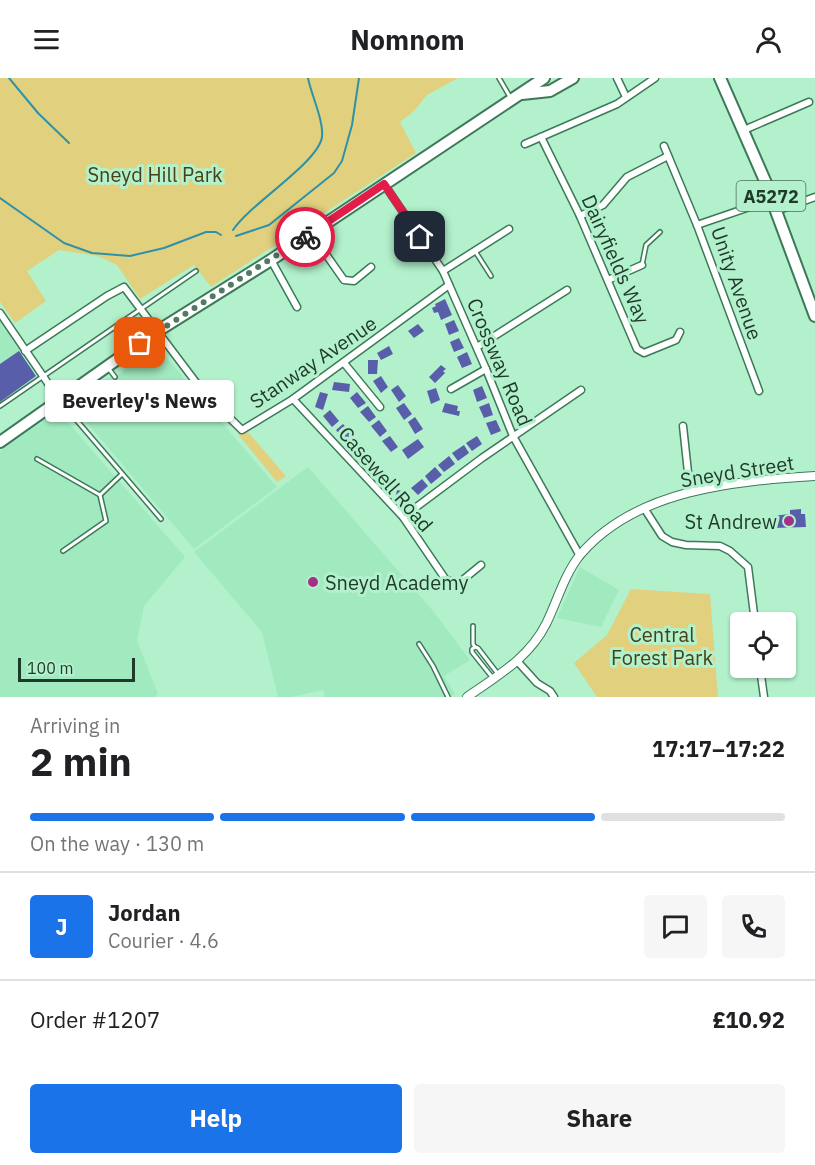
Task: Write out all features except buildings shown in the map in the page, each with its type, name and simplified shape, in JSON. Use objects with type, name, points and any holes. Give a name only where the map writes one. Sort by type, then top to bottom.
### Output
[{"type":"main road","points":[[0,442],[156,332],[271,260],[544,78]]},
{"type":"main road","points":[[522,94],[550,91],[573,78]]},
{"type":"main road","name":"A5272","points":[[720,78],[773,199],[813,304],[815,316]]},
{"type":"street","points":[[617,78],[626,97]]},
{"type":"street","points":[[525,144],[617,104],[655,78]]},
{"type":"street","points":[[744,130],[809,102]]},
{"type":"street","name":"Dairyfields Way","points":[[541,137],[608,280],[637,349],[644,353],[676,340],[680,332]]},
{"type":"street","points":[[664,146],[697,225]]},
{"type":"street","points":[[579,216],[603,205],[627,177],[668,156]]},
{"type":"street","name":"Crossway Road","points":[[384,184],[443,271],[513,436],[579,556]]},
{"type":"street","points":[[776,211],[815,196]]},
{"type":"street","name":"Unity Avenue","points":[[759,391],[697,225],[773,199]]},
{"type":"street","points":[[443,271],[509,229]]},
{"type":"street","points":[[310,233],[344,280],[354,281],[371,267]]},
{"type":"street","points":[[271,260],[297,308]]},
{"type":"street","points":[[608,280],[642,265]]},
{"type":"street","name":"Stanway Avenue","points":[[156,332],[204,393],[242,430],[293,399],[449,285]]},
{"type":"street","points":[[25,351],[124,287],[156,332]]},
{"type":"street","points":[[477,347],[567,290]]},
{"type":"street","points":[[0,313],[60,401]]},
{"type":"street","points":[[344,363],[380,407]]},
{"type":"street","points":[[451,389],[486,369]]},
{"type":"street","points":[[403,517],[513,436],[581,390]]},
{"type":"street","name":"Casewell Road","points":[[293,399],[403,517],[446,580],[459,584],[481,565]]},
{"type":"street","points":[[683,426],[690,491]]},
{"type":"street","name":"Sneyd Street","points":[[466,697],[518,662],[535,642],[546,625],[579,556],[605,533],[644,508],[690,491],[780,478],[815,476]]},
{"type":"street","points":[[644,508],[662,536],[672,542],[686,545],[720,546],[730,551],[748,567],[754,612]]},
{"type":"street","points":[[518,662],[537,683],[550,691],[554,697]]},
{"type":"street","points":[[761,678],[764,697]]},
{"type":"lane","points":[[499,78],[511,100]]},
{"type":"lane","points":[[642,265],[646,245],[660,232]]},
{"type":"lane","points":[[475,251],[491,276]]},
{"type":"lane","points":[[0,406],[196,271]]},
{"type":"lane","points":[[108,366],[115,377]]},
{"type":"lane","points":[[60,401],[161,519]]},
{"type":"lane","points":[[37,459],[99,495],[106,521],[63,551]]},
{"type":"lane","points":[[99,495],[122,474]]},
{"type":"lane","points":[[473,626],[475,647],[472,652],[496,677]]},
{"type":"lane","points":[[419,644],[434,666],[448,697]]},
{"type":"lane","points":[[475,647],[478,648],[496,677]]},
{"type":"shaded area","points":[[0,321],[36,376],[0,402]]},
{"type":"shaded area","points":[[160,350],[277,487],[194,549],[71,404],[107,378],[121,374],[126,365],[148,351]]},
{"type":"shaded area","points":[[58,411],[185,557],[144,606],[137,641],[158,694],[154,697],[0,697],[0,451]]},
{"type":"shaded area","name":"Sneyd Academy","points":[[308,467],[433,611],[470,660],[444,676],[455,694],[450,697],[325,697],[323,690],[291,697],[278,697],[262,632],[194,552]]},
{"type":"shaded area","points":[[580,567],[619,590],[601,627],[557,618]]},
{"type":"green space","name":"Sneyd Hill Park","points":[[0,78],[458,78],[427,95],[414,111],[400,122],[416,153],[211,287],[194,265],[140,299],[117,265],[98,256],[59,250],[27,271],[46,301],[15,323],[0,302]]},
{"type":"green space","points":[[248,432],[286,476],[277,482],[237,433]]},
{"type":"green space","name":"Central Forest Park","points":[[631,589],[710,594],[718,697],[597,697],[574,663],[607,635]]},
{"type":"waterway","points":[[9,78],[38,113],[69,143]]},
{"type":"waterway","points":[[233,230],[242,219],[297,171],[318,147],[322,137],[321,123],[308,78]]},
{"type":"waterway","points":[[236,236],[269,225],[334,173],[342,161],[352,125],[359,78]]},
{"type":"waterway","points":[[0,198],[64,243],[92,253],[130,256],[164,248],[206,232],[216,232],[221,235]]},
{"type":"way so far","points":[[140,343],[305,237]]},
{"type":"place","name":"Beverley's News","points":[[140,343]]},
{"type":"place","name":"St Andrew","points":[[789,521]]},
{"type":"place","name":"Sneyd Academy","points":[[313,582]]},
{"type":"route","points":[[305,237],[384,184],[420,237]]}]
